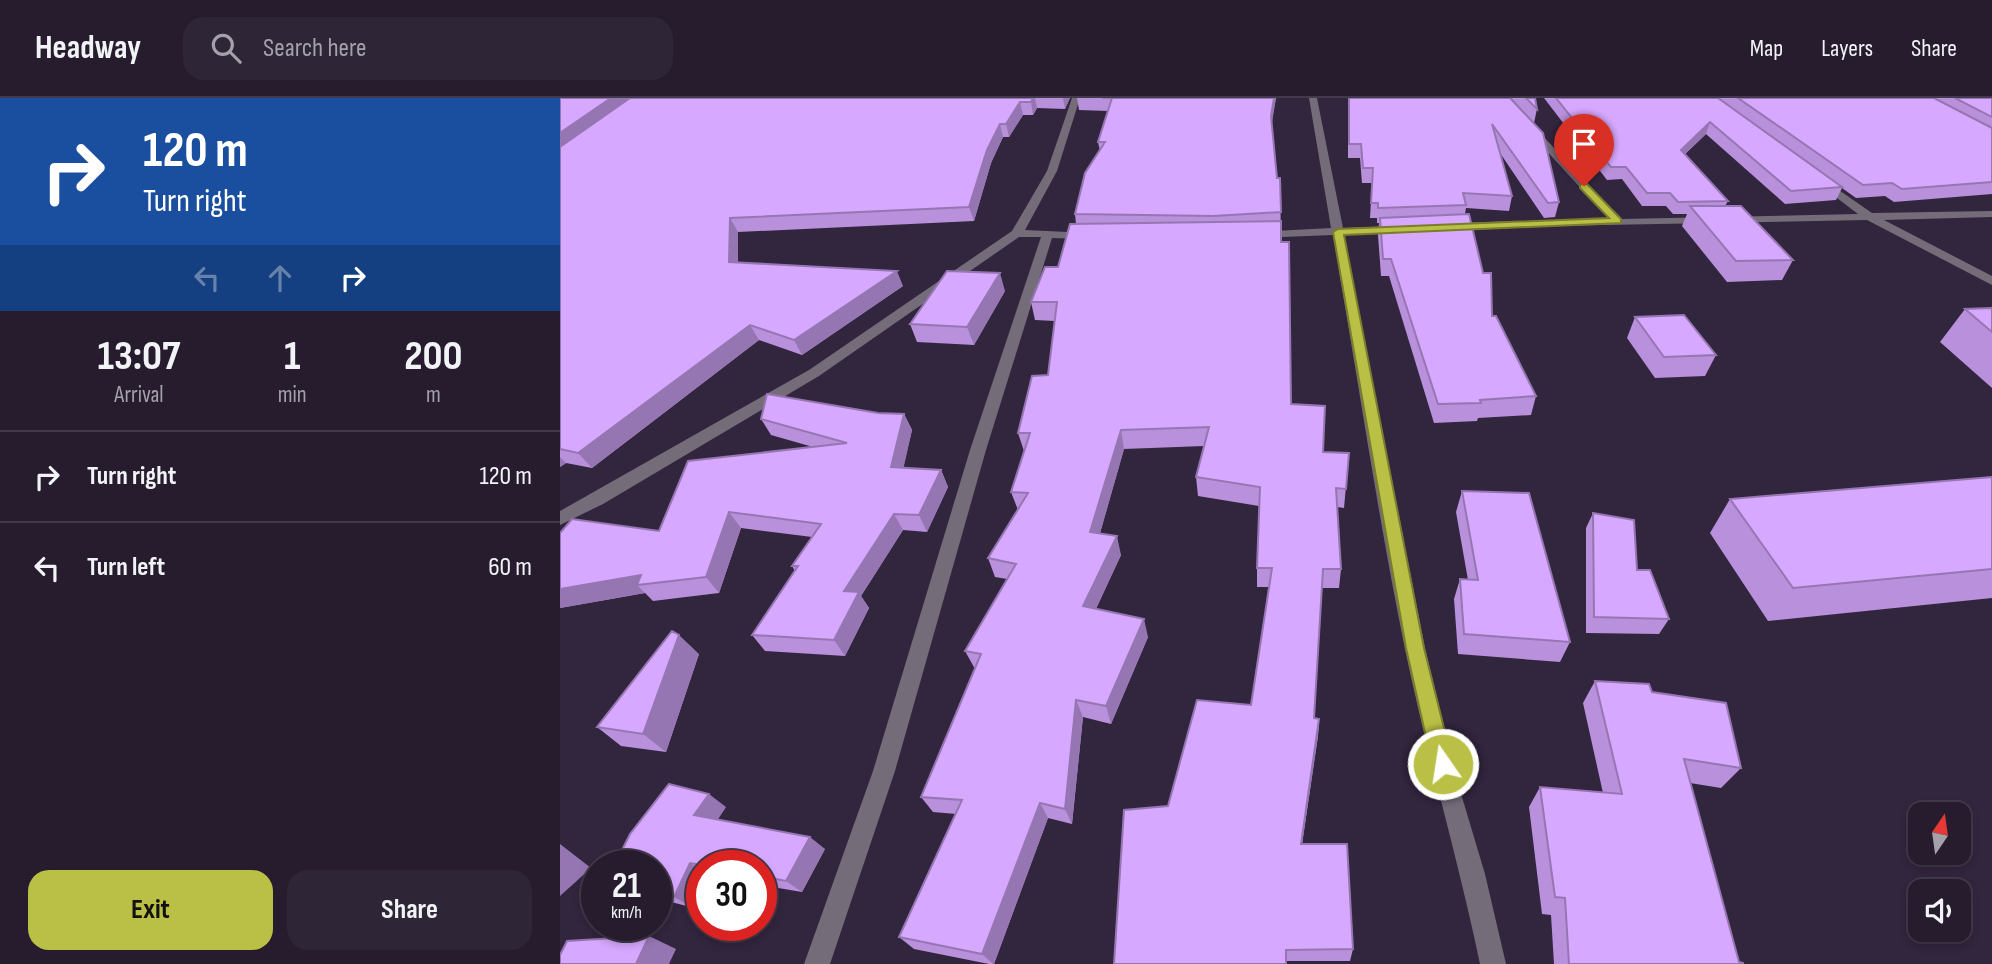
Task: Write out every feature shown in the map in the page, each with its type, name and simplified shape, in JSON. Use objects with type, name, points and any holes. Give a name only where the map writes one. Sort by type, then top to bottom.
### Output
[{"type":"street","points":[[560,519],[814,373],[1017,233],[1052,171],[1076,98]]},
{"type":"street","points":[[1313,98],[1415,648],[1448,787],[1473,874],[1493,964]]},
{"type":"street","points":[[1502,98],[1617,221]]},
{"type":"street","points":[[1809,171],[1870,217],[1992,281]]},
{"type":"street","points":[[1431,227],[1992,214]]},
{"type":"street","points":[[1239,236],[1418,228]]},
{"type":"street","points":[[1017,233],[1102,236]]},
{"type":"street","points":[[817,964],[884,771],[978,450],[1047,236]]},
{"type":"building","points":[[560,98],[611,98],[560,133]]},
{"type":"building","points":[[630,98],[1033,98],[1031,102],[1020,102],[1006,124],[1000,124],[987,150],[969,207],[730,218],[729,262],[897,271],[794,340],[750,325],[578,453],[560,449],[560,147]]},
{"type":"building","points":[[1112,98],[1274,98],[1271,116],[1277,178],[1280,178],[1281,212],[1213,216],[1075,214],[1085,173],[1105,142],[1098,142]]},
{"type":"building","points":[[1349,98],[1510,98],[1543,133],[1559,202],[1548,203],[1492,124],[1512,196],[1463,193],[1466,205],[1378,208],[1378,203],[1371,203],[1373,168],[1363,168],[1361,144],[1349,144]]},
{"type":"building","points":[[1526,98],[1535,98],[1537,109]]},
{"type":"building","points":[[1556,98],[1718,98],[1842,187],[1791,191],[1710,122],[1681,150],[1728,201],[1678,202],[1670,193],[1647,193],[1626,167],[1611,167]]},
{"type":"building","points":[[1738,98],[1934,98],[1992,128],[1992,182],[1902,189],[1892,183],[1863,185]]},
{"type":"building","points":[[1955,98],[1992,98],[1992,117]]},
{"type":"building","points":[[1690,206],[1741,206],[1793,260],[1736,261]]},
{"type":"building","points":[[1469,214],[1483,273],[1491,273],[1492,316],[1496,316],[1536,396],[1480,400],[1481,403],[1438,404],[1391,259],[1383,259],[1380,218]]},
{"type":"building","points":[[1281,221],[1281,242],[1289,242],[1291,404],[1325,406],[1323,452],[1349,453],[1346,489],[1336,488],[1341,569],[1323,569],[1314,718],[1319,719],[1301,844],[1347,844],[1353,949],[1286,950],[1286,964],[1114,964],[1124,810],[1168,806],[1197,700],[1251,705],[1272,568],[1257,568],[1260,487],[1196,477],[1209,427],[1121,430],[1090,532],[1117,536],[1083,606],[1144,619],[1106,706],[1076,700],[1065,809],[1040,803],[982,954],[899,937],[962,800],[921,797],[981,654],[965,651],[1016,564],[988,558],[1028,493],[1011,492],[1030,433],[1018,433],[1032,376],[1048,375],[1057,302],[1031,302],[1045,267],[1058,267],[1070,224]]},
{"type":"building","points":[[947,271],[1000,273],[967,327],[910,324]]},
{"type":"building","points":[[1992,308],[1992,332],[1965,309]]},
{"type":"building","points":[[1684,315],[1716,355],[1664,357],[1635,317]]},
{"type":"building","points":[[767,394],[878,413],[904,414],[891,467],[941,470],[919,515],[894,514],[844,591],[859,592],[834,640],[752,635],[798,566],[792,566],[821,524],[729,512],[706,577],[637,585],[641,575],[560,589],[560,533],[572,519],[659,531],[688,461],[847,443],[761,419]]},
{"type":"building","points":[[1992,477],[1992,569],[1793,588],[1730,499]]},
{"type":"building","points":[[1462,491],[1529,493],[1570,642],[1464,634],[1460,579],[1478,580]]},
{"type":"building","points":[[1593,513],[1634,520],[1637,570],[1650,570],[1669,619],[1594,617]]},
{"type":"building","points":[[672,631],[679,635],[643,734],[597,727]]},
{"type":"building","points":[[1595,681],[1649,684],[1652,692],[1726,703],[1741,768],[1684,759],[1739,962],[1743,964],[1569,964],[1565,898],[1555,897],[1540,787],[1622,794]]},
{"type":"building","points":[[669,784],[709,794],[694,815],[810,837],[786,881],[777,879],[777,850],[686,850],[686,872],[674,897],[672,850],[622,850],[630,834]]},
{"type":"building","points":[[567,941],[647,941],[636,964],[560,964],[560,955]]},
{"type":"route","points":[[1443,764],[1415,648],[1338,232],[1511,223],[1617,221],[1584,186]]}]
